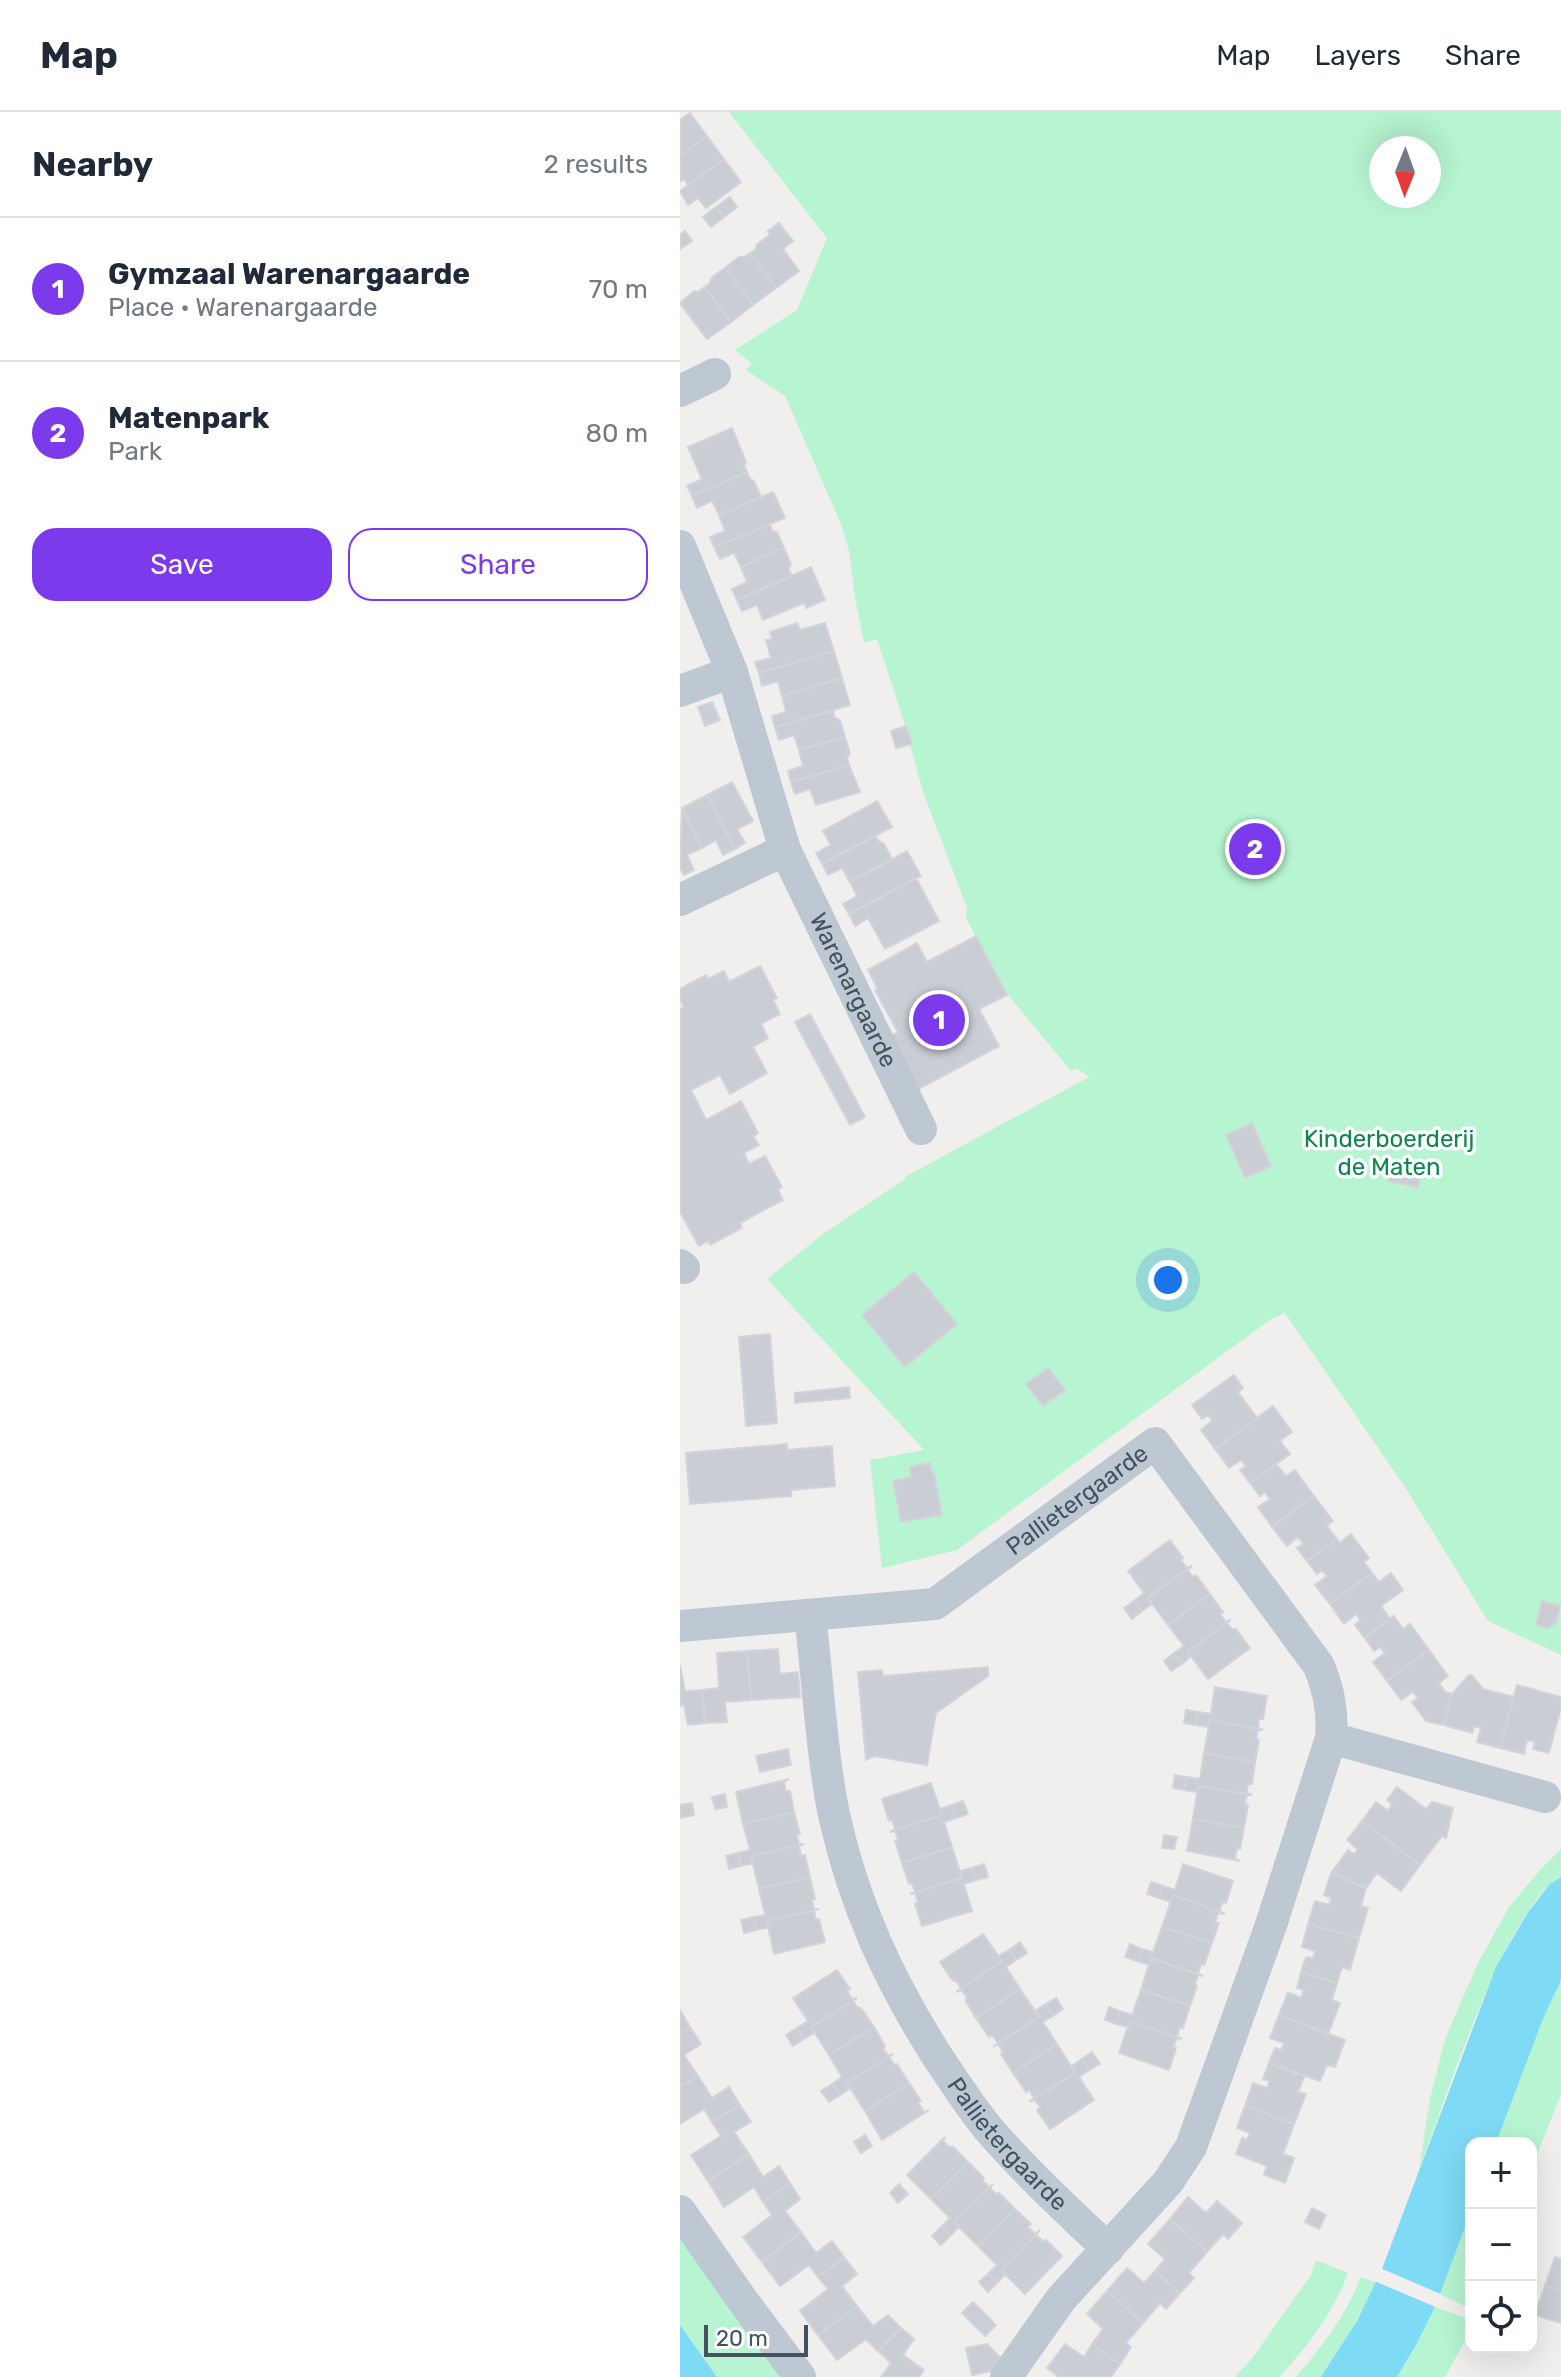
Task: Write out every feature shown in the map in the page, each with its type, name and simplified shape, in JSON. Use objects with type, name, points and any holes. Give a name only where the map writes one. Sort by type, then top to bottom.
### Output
[{"type":"street","points":[[680,391],[715,374]]},
{"type":"street","name":"Warenargaarde","points":[[680,546],[693,608],[732,672],[785,850],[921,1129]]},
{"type":"street","points":[[680,691],[732,672]]},
{"type":"street","points":[[680,900],[785,850]]},
{"type":"street","name":"Pallietergaarde","points":[[680,1626],[935,1604],[1155,1443],[1319,1666],[1330,1699],[1333,1718],[1331,1738],[1271,1925],[1198,2134],[1178,2169],[1061,2299],[1006,2377]]},
{"type":"street","name":"Pallietergaarde","points":[[810,1615],[834,1813],[852,1883],[876,1946],[899,1994],[959,2090],[1029,2174],[1108,2249]]},
{"type":"street","points":[[1331,1738],[1545,1797]]},
{"type":"street","points":[[680,2211],[800,2377]]},
{"type":"green space","name":"Kinderboerderij de Maten","points":[[729,112],[1561,112],[1561,1655],[1488,1621],[1405,1487],[1285,1313],[1271,1319],[957,1550],[882,1568],[870,1460],[924,1450],[767,1279],[823,1234],[905,1177],[1089,1077],[1077,1068],[1071,1071],[1008,995],[966,918],[967,908],[923,792],[877,639],[864,643],[849,551],[841,524],[785,396],[746,370],[752,364],[735,350],[797,310],[827,238]]},
{"type":"green space","points":[[1561,1849],[1561,1877],[1540,1895],[1519,1925],[1498,1965],[1478,2010],[1419,2170],[1430,2099],[1445,2039],[1478,1963],[1509,1907]]},
{"type":"green space","points":[[1561,1980],[1561,2094],[1537,2155],[1537,2137],[1498,2137]]},
{"type":"green space","points":[[1465,2227],[1465,2306],[1439,2294]]},
{"type":"green space","points":[[680,2234],[783,2377],[717,2377],[680,2325]]},
{"type":"green space","points":[[1316,2260],[1348,2273],[1319,2328],[1279,2377],[1235,2377],[1253,2357],[1311,2275]]},
{"type":"green space","points":[[1361,2277],[1376,2282],[1337,2354],[1321,2377],[1296,2377],[1333,2330]]},
{"type":"green space","points":[[1435,2307],[1465,2318],[1465,2341],[1445,2377],[1397,2377]]},
{"type":"water","points":[[1561,1877],[1561,1980],[1498,2137],[1465,2137],[1465,2227],[1435,2307],[1397,2377],[1321,2377],[1357,2321],[1382,2269],[1496,1967],[1528,1912],[1550,1884]]},
{"type":"water","points":[[680,2325],[717,2377],[680,2377]]},
{"type":"pier","points":[[1378,2267],[1443,2295],[1438,2308],[1372,2280]]},
{"type":"building","points":[[690,113],[707,136],[680,156],[680,120]]},
{"type":"building","points":[[707,136],[724,159],[688,185],[684,179],[680,182],[680,156]]},
{"type":"building","points":[[724,159],[741,182],[706,208],[698,198],[688,205],[680,191]]},
{"type":"building","points":[[730,197],[737,207],[724,217],[716,207]]},
{"type":"building","points":[[716,207],[724,217],[711,227],[703,217]]},
{"type":"building","points":[[779,223],[793,241],[783,249],[799,271],[776,288],[750,253]]},
{"type":"building","points":[[685,231],[692,241],[680,249],[680,235]]},
{"type":"building","points":[[750,253],[776,288],[753,305],[725,268]]},
{"type":"building","points":[[725,268],[753,305],[731,322],[705,287]]},
{"type":"building","points":[[705,287],[731,322],[707,339],[680,303],[694,291]]},
{"type":"building","points":[[732,428],[747,472],[692,496],[687,486],[702,479],[688,447]]},
{"type":"building","points":[[747,472],[761,497],[719,515],[712,501],[697,508],[692,496]]},
{"type":"building","points":[[773,492],[785,518],[714,547],[710,537],[725,531],[719,515]]},
{"type":"building","points":[[770,524],[784,548],[741,567],[734,553],[720,559],[714,547]]},
{"type":"building","points":[[784,548],[792,576],[737,600],[732,589],[747,582],[741,567]]},
{"type":"building","points":[[811,567],[825,600],[806,608],[804,603],[763,620],[757,605],[742,611],[737,600]]},
{"type":"building","points":[[797,623],[800,630],[825,623],[834,651],[759,673],[755,662],[771,658],[766,640],[772,639],[770,632]]},
{"type":"building","points":[[834,651],[842,678],[782,696],[778,681],[762,686],[759,673]]},
{"type":"building","points":[[842,678],[850,705],[775,727],[772,716],[786,712],[782,696]]},
{"type":"building","points":[[712,702],[720,720],[705,726],[698,707]]},
{"type":"building","points":[[833,711],[835,718],[840,720],[845,737],[799,750],[794,735],[779,740],[775,727]]},
{"type":"building","points":[[906,726],[912,744],[896,748],[891,731]]},
{"type":"building","points":[[845,737],[850,754],[847,758],[849,765],[791,782],[788,771],[803,766],[799,750]]},
{"type":"building","points":[[849,765],[860,792],[816,805],[810,789],[795,794],[791,782]]},
{"type":"building","points":[[732,782],[753,821],[737,829],[745,843],[735,849],[707,795]]},
{"type":"building","points":[[707,795],[735,849],[723,855],[716,840],[702,848],[682,808]]},
{"type":"building","points":[[877,801],[892,827],[822,864],[816,853],[831,845],[823,831]]},
{"type":"building","points":[[682,808],[702,848],[687,855],[694,870],[684,875],[680,868]]},
{"type":"building","points":[[875,836],[884,844],[892,859],[850,882],[842,868],[828,875],[822,864]]},
{"type":"building","points":[[907,851],[921,876],[849,914],[843,904],[857,896],[850,882]]},
{"type":"building","points":[[916,878],[939,921],[885,949],[868,918],[855,926],[849,914]]},
{"type":"building","points":[[976,936],[1007,995],[979,1009],[999,1046],[917,1090],[889,1037],[898,1032],[875,990],[878,989],[868,970],[917,943],[927,962]]},
{"type":"building","points":[[760,966],[777,998],[773,1000],[780,1014],[761,1024],[768,1038],[753,1047],[767,1073],[730,1094],[720,1075],[691,1090],[706,1120],[741,1101],[758,1133],[753,1136],[759,1145],[744,1153],[749,1164],[765,1156],[782,1187],[778,1190],[783,1200],[740,1223],[742,1228],[710,1245],[708,1241],[699,1246],[680,1212],[680,1009],[684,1007],[680,989],[706,975],[708,979],[724,971],[729,982]]},
{"type":"building","points":[[810,1014],[865,1117],[850,1125],[795,1022]]},
{"type":"building","points":[[1252,1123],[1271,1166],[1245,1178],[1226,1135]]},
{"type":"building","points":[[1392,1160],[1422,1166],[1418,1187],[1388,1181]]},
{"type":"building","points":[[914,1272],[957,1324],[905,1367],[862,1315]]},
{"type":"building","points":[[770,1334],[777,1423],[746,1426],[739,1337]]},
{"type":"building","points":[[1048,1368],[1065,1390],[1043,1406],[1026,1384]]},
{"type":"building","points":[[1234,1375],[1243,1388],[1238,1392],[1257,1418],[1215,1449],[1201,1430],[1212,1421],[1208,1415],[1202,1419],[1192,1405]]},
{"type":"building","points":[[849,1387],[850,1398],[795,1403],[795,1393]]},
{"type":"building","points":[[1273,1406],[1292,1432],[1280,1441],[1290,1454],[1250,1483],[1240,1470],[1246,1466],[1241,1460],[1229,1468],[1215,1449]]},
{"type":"building","points":[[787,1444],[787,1450],[832,1446],[835,1486],[791,1490],[791,1496],[690,1504],[686,1453]]},
{"type":"building","points":[[930,1463],[942,1515],[901,1522],[893,1481],[911,1477],[910,1467]]},
{"type":"building","points":[[1276,1464],[1286,1476],[1295,1470],[1314,1496],[1272,1527],[1258,1507],[1270,1499],[1265,1492],[1260,1496],[1250,1483]]},
{"type":"building","points":[[1314,1496],[1333,1521],[1327,1526],[1337,1539],[1307,1561],[1297,1548],[1303,1544],[1298,1537],[1287,1546],[1272,1527]]},
{"type":"building","points":[[1351,1534],[1369,1558],[1364,1562],[1372,1573],[1330,1604],[1315,1585],[1327,1576],[1322,1570],[1317,1574],[1307,1561],[1337,1539],[1340,1543]]},
{"type":"building","points":[[1170,1540],[1187,1568],[1192,1566],[1148,1598],[1152,1604],[1142,1611],[1134,1601],[1144,1593],[1128,1571]]},
{"type":"building","points":[[1192,1566],[1188,1570],[1193,1577],[1196,1575],[1210,1594],[1168,1625],[1148,1598]]},
{"type":"building","points":[[1372,1573],[1379,1582],[1391,1573],[1403,1590],[1381,1606],[1390,1619],[1394,1616],[1365,1638],[1355,1625],[1360,1620],[1356,1614],[1344,1624],[1330,1604]]},
{"type":"building","points":[[1210,1594],[1226,1622],[1231,1619],[1188,1652],[1191,1656],[1182,1664],[1174,1653],[1184,1646],[1168,1625]]},
{"type":"building","points":[[1134,1601],[1142,1611],[1132,1619],[1124,1608]]},
{"type":"building","points":[[1542,1601],[1560,1606],[1556,1623],[1548,1628],[1536,1625]]},
{"type":"building","points":[[1394,1616],[1403,1629],[1410,1624],[1429,1650],[1387,1681],[1373,1662],[1385,1653],[1380,1647],[1374,1651],[1365,1638]]},
{"type":"building","points":[[1231,1619],[1227,1623],[1233,1630],[1236,1629],[1250,1648],[1208,1679],[1188,1652]]},
{"type":"building","points":[[778,1649],[780,1674],[798,1672],[800,1697],[751,1700],[747,1651]]},
{"type":"building","points":[[1429,1650],[1448,1676],[1439,1683],[1445,1692],[1452,1694],[1444,1725],[1426,1721],[1412,1702],[1418,1698],[1413,1692],[1401,1700],[1387,1681]]},
{"type":"building","points":[[747,1651],[751,1700],[725,1702],[727,1722],[705,1723],[702,1690],[719,1688],[717,1653]]},
{"type":"building","points":[[1174,1653],[1182,1664],[1171,1671],[1164,1661]]},
{"type":"building","points":[[680,1665],[685,1691],[702,1690],[705,1723],[688,1725],[684,1705],[680,1706]]},
{"type":"building","points":[[988,1667],[988,1676],[936,1713],[927,1765],[874,1756],[866,1760],[858,1672],[882,1670],[883,1676]]},
{"type":"building","points":[[1469,1675],[1483,1689],[1514,1697],[1500,1748],[1477,1742],[1481,1728],[1474,1726],[1472,1733],[1444,1725],[1452,1694]]},
{"type":"building","points":[[1517,1685],[1561,1697],[1549,1753],[1533,1749],[1535,1742],[1527,1740],[1524,1754],[1500,1748]]},
{"type":"building","points":[[1215,1687],[1267,1696],[1263,1719],[1259,1719],[1258,1728],[1263,1730],[1210,1720],[1208,1727],[1196,1725],[1198,1712],[1211,1714]]},
{"type":"building","points":[[1186,1710],[1198,1712],[1196,1725],[1184,1723]]},
{"type":"building","points":[[1210,1720],[1263,1730],[1258,1730],[1255,1762],[1204,1753]]},
{"type":"building","points":[[788,1749],[791,1765],[760,1772],[756,1756]]},
{"type":"building","points":[[1204,1753],[1255,1762],[1252,1784],[1248,1784],[1247,1793],[1252,1795],[1198,1786],[1197,1792],[1184,1790],[1187,1777],[1200,1779]]},
{"type":"building","points":[[1175,1775],[1187,1777],[1184,1790],[1173,1788]]},
{"type":"building","points":[[789,1779],[784,1782],[786,1791],[790,1791],[794,1812],[743,1824],[736,1792]]},
{"type":"building","points":[[931,1783],[942,1815],[890,1832],[895,1829],[882,1799]]},
{"type":"building","points":[[1198,1786],[1252,1795],[1247,1795],[1244,1828],[1193,1819]]},
{"type":"building","points":[[1397,1787],[1426,1809],[1432,1802],[1453,1808],[1446,1838],[1442,1836],[1420,1865],[1362,1821],[1376,1802],[1388,1811],[1392,1804],[1387,1800]]},
{"type":"building","points":[[725,1794],[727,1807],[715,1809],[712,1797]]},
{"type":"building","points":[[963,1801],[968,1814],[956,1818],[952,1805]]},
{"type":"building","points":[[692,1803],[694,1815],[680,1818],[680,1805]]},
{"type":"building","points":[[952,1805],[956,1818],[944,1822],[952,1847],[902,1863],[895,1831],[890,1832],[942,1815],[940,1809]]},
{"type":"building","points":[[794,1812],[800,1834],[797,1835],[799,1844],[804,1844],[751,1856],[753,1863],[741,1866],[738,1853],[750,1850],[743,1824]]},
{"type":"building","points":[[1193,1819],[1244,1828],[1235,1858],[1240,1861],[1187,1851]]},
{"type":"building","points":[[1362,1821],[1420,1865],[1401,1891],[1377,1873],[1366,1888],[1331,1873],[1348,1850],[1354,1854],[1358,1849],[1347,1840]]},
{"type":"building","points":[[1164,1835],[1177,1837],[1174,1849],[1162,1848]]},
{"type":"building","points":[[804,1844],[799,1846],[801,1856],[805,1855],[810,1877],[759,1889],[751,1856]]},
{"type":"building","points":[[952,1847],[962,1878],[910,1894],[915,1892],[902,1863]]},
{"type":"building","points":[[738,1853],[741,1866],[729,1869],[726,1856]]},
{"type":"building","points":[[984,1864],[988,1877],[976,1880],[972,1868]]},
{"type":"building","points":[[1183,1864],[1233,1881],[1226,1903],[1223,1902],[1219,1911],[1225,1914],[1173,1895],[1170,1902],[1159,1898],[1163,1886],[1175,1890]]},
{"type":"building","points":[[972,1868],[976,1880],[964,1884],[972,1911],[922,1926],[915,1893],[910,1894],[962,1878],[960,1871]]},
{"type":"building","points":[[1331,1873],[1366,1888],[1361,1906],[1368,1908],[1359,1938],[1308,1924],[1315,1901],[1329,1905],[1331,1898],[1324,1895]]},
{"type":"building","points":[[810,1877],[814,1909],[819,1909],[767,1921],[768,1927],[756,1930],[753,1917],[765,1915],[759,1889]]},
{"type":"building","points":[[1151,1882],[1163,1886],[1159,1898],[1147,1894]]},
{"type":"building","points":[[1173,1895],[1225,1914],[1218,1913],[1215,1922],[1219,1923],[1212,1943],[1162,1927]]},
{"type":"building","points":[[814,1910],[825,1942],[774,1954],[767,1921]]},
{"type":"building","points":[[753,1917],[756,1930],[744,1933],[741,1920]]},
{"type":"building","points":[[1308,1924],[1359,1938],[1350,1970],[1342,1967],[1337,1983],[1301,1972],[1306,1957],[1313,1958],[1315,1951],[1302,1947]]},
{"type":"building","points":[[1162,1927],[1212,1943],[1198,1974],[1203,1976],[1151,1958],[1149,1965],[1137,1961],[1142,1949],[1153,1952]]},
{"type":"building","points":[[983,1934],[1002,1961],[956,1992],[961,1988],[940,1962]]},
{"type":"building","points":[[1020,1942],[1027,1953],[1016,1960],[1009,1950]]},
{"type":"building","points":[[1130,1944],[1142,1949],[1137,1961],[1125,1957]]},
{"type":"building","points":[[1009,1950],[1016,1960],[1006,1967],[1020,1989],[976,2018],[962,1990],[956,1992],[1002,1961],[998,1956]]},
{"type":"building","points":[[1151,1958],[1203,1976],[1198,1975],[1190,2006],[1141,1990]]},
{"type":"building","points":[[837,1970],[850,1989],[847,1991],[852,1999],[857,1998],[811,2027],[814,2033],[804,2039],[797,2028],[808,2021],[793,1998]]},
{"type":"building","points":[[1301,1972],[1337,1983],[1332,2000],[1340,2003],[1328,2034],[1279,2015],[1288,1992],[1301,1998],[1304,1990],[1297,1988]]},
{"type":"building","points":[[1020,1989],[1039,2017],[993,2047],[998,2043],[992,2035],[989,2037],[976,2018]]},
{"type":"building","points":[[1141,1990],[1190,2006],[1177,2036],[1182,2039],[1130,2021],[1128,2027],[1116,2024],[1120,2011],[1132,2015]]},
{"type":"building","points":[[857,1998],[853,2001],[874,2027],[829,2055],[811,2027]]},
{"type":"building","points":[[1056,1998],[1063,2009],[1053,2016],[1046,2004]]},
{"type":"building","points":[[1046,2004],[1053,2016],[1043,2022],[1057,2044],[1013,2073],[998,2044],[993,2047],[1039,2017],[1035,2011]]},
{"type":"building","points":[[1109,2007],[1120,2011],[1116,2024],[1105,2020]]},
{"type":"building","points":[[680,2010],[690,2027],[680,2033]]},
{"type":"building","points":[[1279,2015],[1345,2040],[1335,2067],[1327,2065],[1320,2081],[1269,2063],[1275,2048],[1281,2050],[1284,2043],[1270,2038]]},
{"type":"building","points":[[1130,2021],[1182,2039],[1177,2038],[1173,2047],[1176,2048],[1169,2070],[1119,2053]]},
{"type":"building","points":[[690,2027],[701,2044],[684,2055],[698,2076],[680,2087],[680,2033]]},
{"type":"building","points":[[874,2027],[888,2056],[893,2054],[847,2083],[850,2088],[840,2095],[832,2084],[842,2077],[829,2055]]},
{"type":"building","points":[[797,2028],[804,2039],[793,2046],[786,2035]]},
{"type":"building","points":[[1057,2044],[1075,2073],[1029,2102],[1034,2098],[1013,2073]]},
{"type":"building","points":[[1092,2052],[1100,2064],[1089,2070],[1082,2059]]},
{"type":"building","points":[[893,2054],[889,2057],[909,2083],[865,2111],[847,2083]]},
{"type":"building","points":[[1082,2059],[1089,2070],[1079,2077],[1094,2100],[1050,2129],[1037,2110],[1040,2107],[1035,2100],[1029,2102],[1075,2073],[1072,2066]]},
{"type":"building","points":[[1269,2063],[1304,2077],[1298,2092],[1306,2094],[1294,2124],[1245,2106],[1253,2083],[1267,2088],[1270,2081],[1263,2079]]},
{"type":"building","points":[[698,2076],[712,2098],[729,2087],[740,2105],[712,2122],[704,2109],[680,2124],[680,2087]]},
{"type":"building","points":[[909,2083],[924,2112],[929,2110],[882,2140],[865,2111]]},
{"type":"building","points":[[832,2084],[840,2095],[829,2102],[821,2091]]},
{"type":"building","points":[[740,2105],[751,2122],[734,2132],[749,2154],[708,2181],[691,2155],[721,2136],[712,2122]]},
{"type":"building","points":[[1245,2106],[1294,2124],[1283,2154],[1294,2158],[1285,2183],[1264,2175],[1267,2166],[1236,2154],[1242,2138],[1247,2140],[1250,2133],[1237,2128]]},
{"type":"building","points":[[865,2135],[872,2146],[861,2153],[854,2142]]},
{"type":"building","points":[[945,2137],[943,2141],[968,2162],[931,2199],[907,2175]]},
{"type":"building","points":[[749,2154],[763,2177],[779,2166],[790,2183],[763,2202],[754,2187],[724,2207],[708,2181]]},
{"type":"building","points":[[968,2162],[989,2187],[993,2184],[954,2222],[959,2227],[950,2236],[941,2227],[950,2218],[931,2199]]},
{"type":"building","points":[[790,2183],[800,2199],[785,2211],[801,2232],[762,2262],[743,2237],[772,2215],[763,2202]]},
{"type":"building","points":[[899,2184],[908,2194],[898,2203],[890,2193]]},
{"type":"building","points":[[993,2184],[990,2188],[1015,2209],[978,2246],[954,2222]]},
{"type":"building","points":[[1188,2197],[1206,2213],[1217,2201],[1242,2223],[1228,2239],[1223,2234],[1207,2252],[1170,2219]]},
{"type":"building","points":[[1312,2208],[1326,2215],[1319,2229],[1305,2222]]},
{"type":"building","points":[[1015,2209],[1031,2224],[1028,2227],[1035,2234],[1040,2230],[1001,2270],[1006,2273],[997,2283],[988,2274],[997,2265],[978,2246]]},
{"type":"building","points":[[1170,2219],[1207,2252],[1189,2273],[1194,2278],[1180,2293],[1155,2271],[1165,2259],[1148,2244]]},
{"type":"building","points":[[941,2227],[950,2236],[941,2245],[932,2236]]},
{"type":"building","points":[[1040,2230],[1036,2235],[1062,2256],[1025,2294],[1001,2270]]},
{"type":"building","points":[[801,2232],[816,2253],[832,2241],[844,2257],[818,2277],[809,2265],[780,2286],[762,2262]]},
{"type":"building","points":[[844,2257],[857,2274],[842,2286],[857,2306],[818,2335],[800,2311],[828,2289],[818,2277]]},
{"type":"building","points":[[1555,2257],[1561,2259],[1561,2291],[1545,2286]]},
{"type":"building","points":[[1127,2268],[1144,2283],[1155,2271],[1180,2293],[1166,2309],[1160,2303],[1143,2323],[1107,2291]]},
{"type":"building","points":[[988,2274],[997,2283],[988,2292],[979,2282]]},
{"type":"building","points":[[1545,2286],[1561,2291],[1561,2323],[1537,2316]]},
{"type":"building","points":[[1107,2291],[1143,2323],[1126,2343],[1131,2347],[1120,2364],[1092,2344],[1103,2329],[1087,2314]]},
{"type":"building","points":[[973,2302],[996,2325],[985,2336],[962,2313]]},
{"type":"building","points":[[857,2306],[873,2326],[888,2315],[901,2328],[878,2351],[866,2339],[837,2360],[818,2335]]},
{"type":"building","points":[[901,2328],[914,2339],[903,2355],[924,2370],[919,2377],[881,2377],[891,2363],[878,2351]]},
{"type":"building","points":[[987,2344],[1001,2358],[991,2371],[972,2375],[966,2348]]},
{"type":"building","points":[[1065,2344],[1084,2357],[1092,2344],[1120,2364],[1111,2377],[1059,2377],[1047,2368]]},
{"type":"place","name":"Matenpark","points":[[1255,849]]},
{"type":"place","name":"Gymzaal Warenargaarde","points":[[939,1020]]}]
